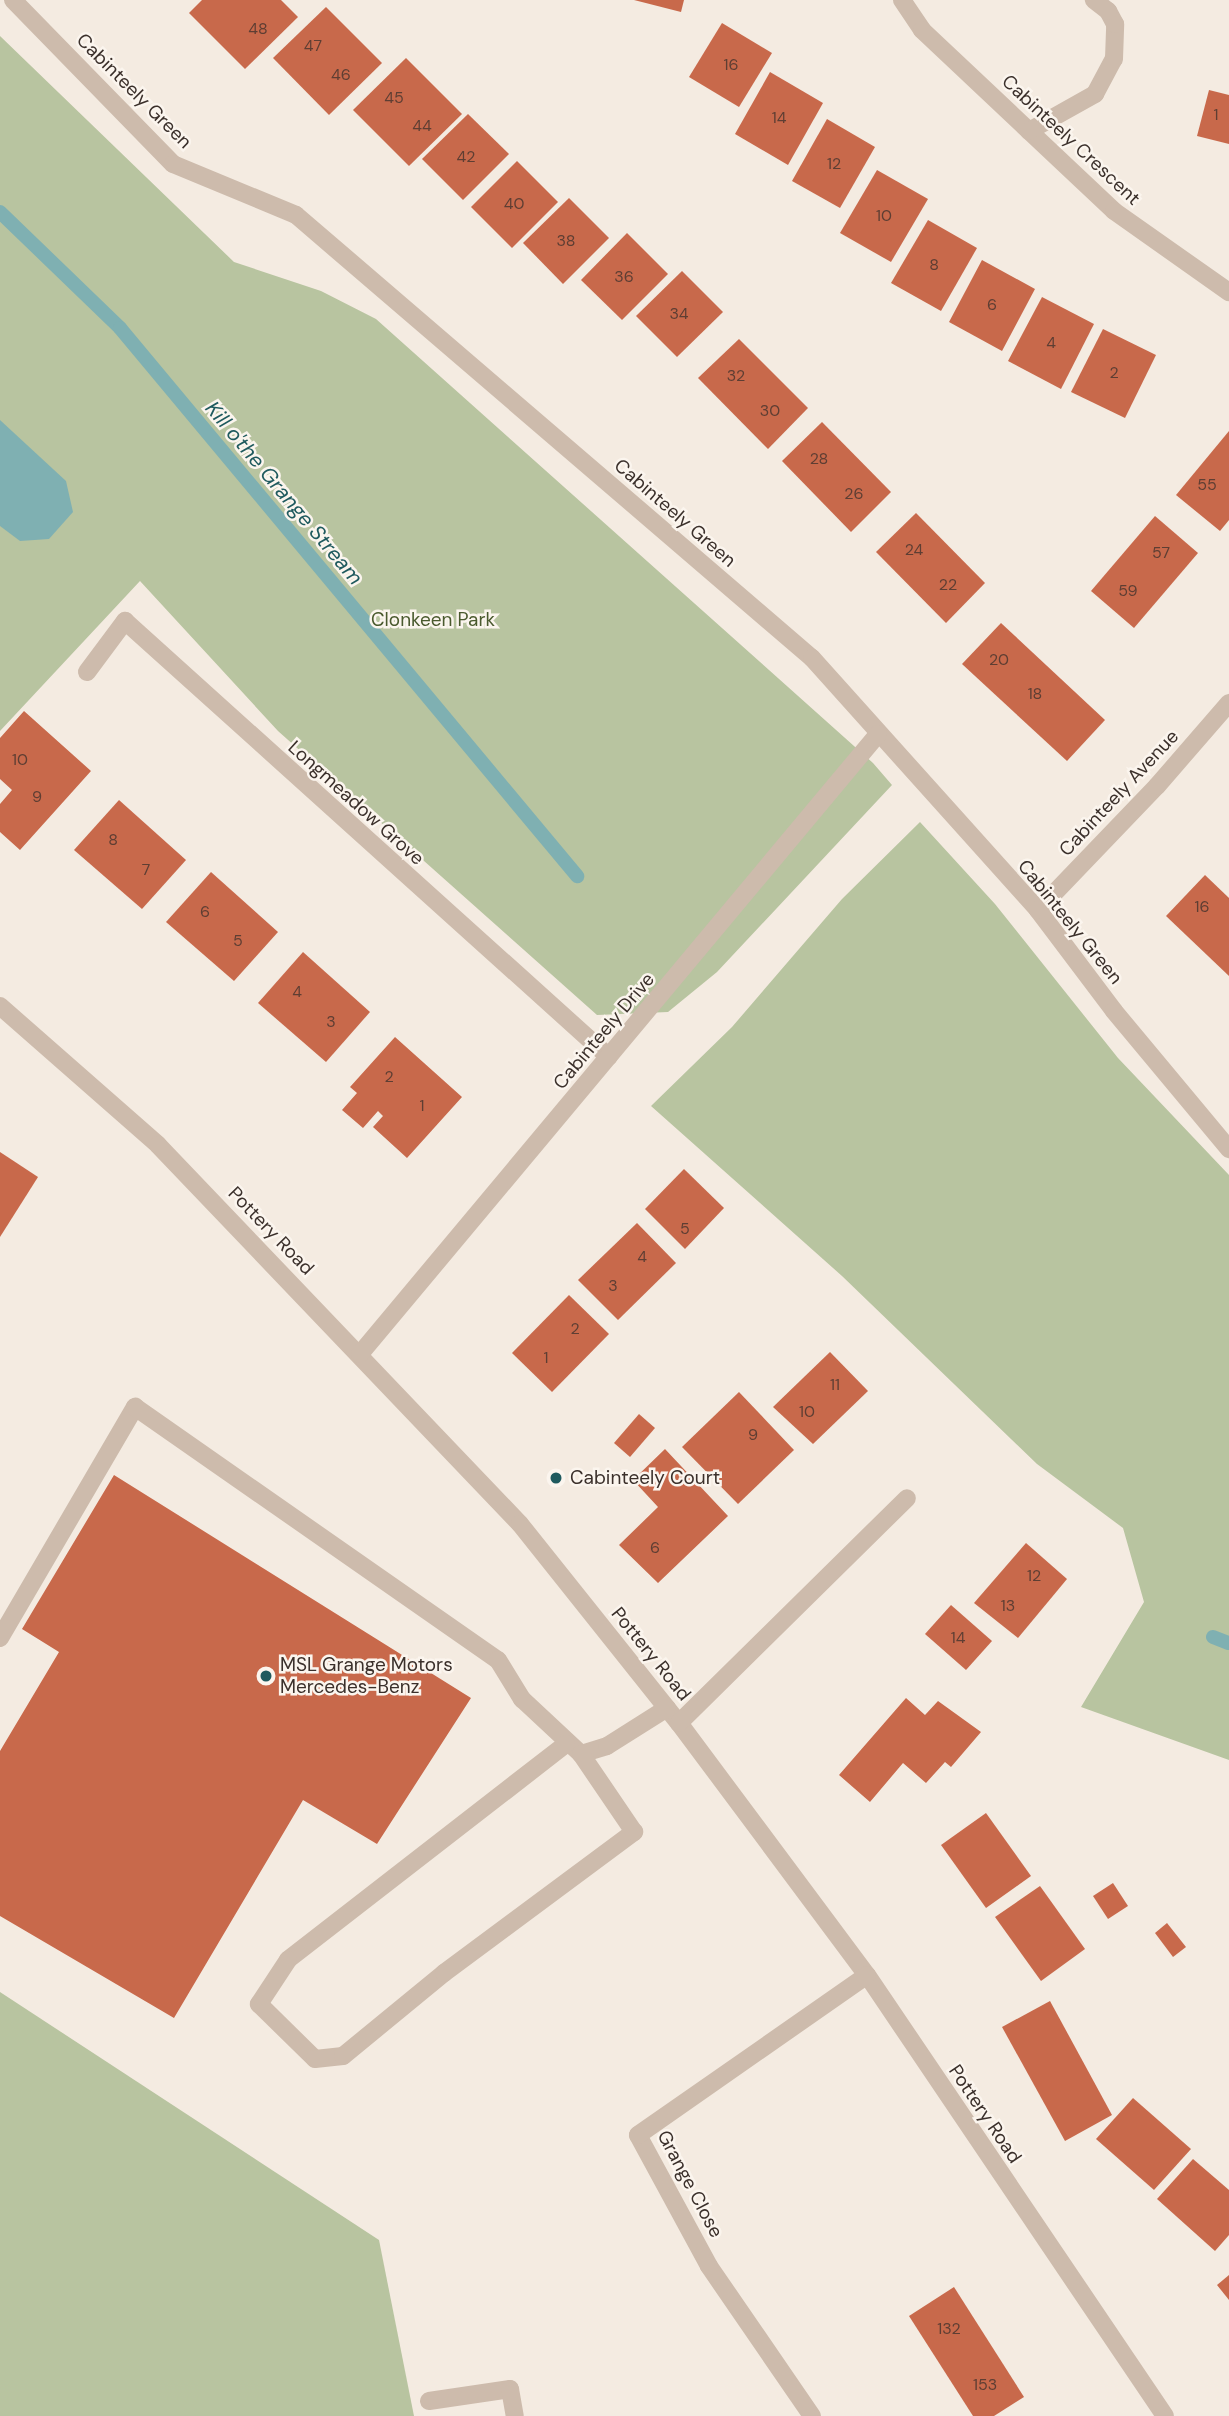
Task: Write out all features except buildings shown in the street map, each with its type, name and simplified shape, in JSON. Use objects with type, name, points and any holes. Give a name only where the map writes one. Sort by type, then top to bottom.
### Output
[{"type":"street","name":"Cabinteely Green","points":[[13,0],[173,164],[296,215],[812,658],[1038,910],[1114,1011],[1229,1149]]},
{"type":"street","name":"Cabinteely Crescent","points":[[902,0],[922,30],[1114,211],[1229,292]]},
{"type":"street","points":[[1030,131],[1095,94],[1114,59],[1115,24],[1108,10],[1094,0]]},
{"type":"street","name":"Longmeadow Grove","points":[[87,672],[125,621],[608,1058]]},
{"type":"street","name":"Cabinteely Avenue","points":[[1038,910],[1157,786],[1229,703]]},
{"type":"street","name":"Cabinteely Drive","points":[[360,1354],[878,734]]},
{"type":"street","name":"Pottery Road","points":[[0,1006],[158,1145],[520,1524],[679,1723],[867,1975],[1165,2416]]},
{"type":"street","points":[[0,1638],[135,1406],[498,1660],[522,1699],[574,1749],[634,1832],[465,1957],[343,2056],[315,2059],[259,2004],[288,1960],[574,1749],[607,1746],[667,1708]]},
{"type":"street","points":[[679,1723],[907,1498]]},
{"type":"street","name":"Grange Close","points":[[812,2416],[709,2266],[638,2135],[867,1975]]},
{"type":"street","points":[[429,2402],[510,2389],[514,2416]]},
{"type":"green space","name":"Clonkeen Park","points":[[0,36],[234,262],[321,291],[376,319],[873,763],[892,785],[717,972],[668,1012],[597,1015],[278,731],[140,581],[0,731]]},
{"type":"green space","points":[[920,822],[995,904],[1118,1058],[1229,1175],[1229,1760],[1081,1707],[1144,1602],[1123,1528],[1037,1464],[842,1276],[651,1106],[732,1027],[842,899]]},
{"type":"green space","points":[[0,1992],[379,2240],[414,2416],[0,2416]]},
{"type":"water","points":[[0,420],[66,481],[73,512],[49,539],[20,541],[0,526]]},
{"type":"waterway","name":"Kill o'the Grange Stream","points":[[0,212],[120,328],[577,876]]},
{"type":"waterway","name":"Kill o'the Grange Stream","points":[[1213,1637],[1229,1643]]},
{"type":"place","name":"Cabinteely Court","points":[[556,1478]]},
{"type":"place","name":"MSL Grange Motors Mercedes-Benz","points":[[266,1676]]}]
